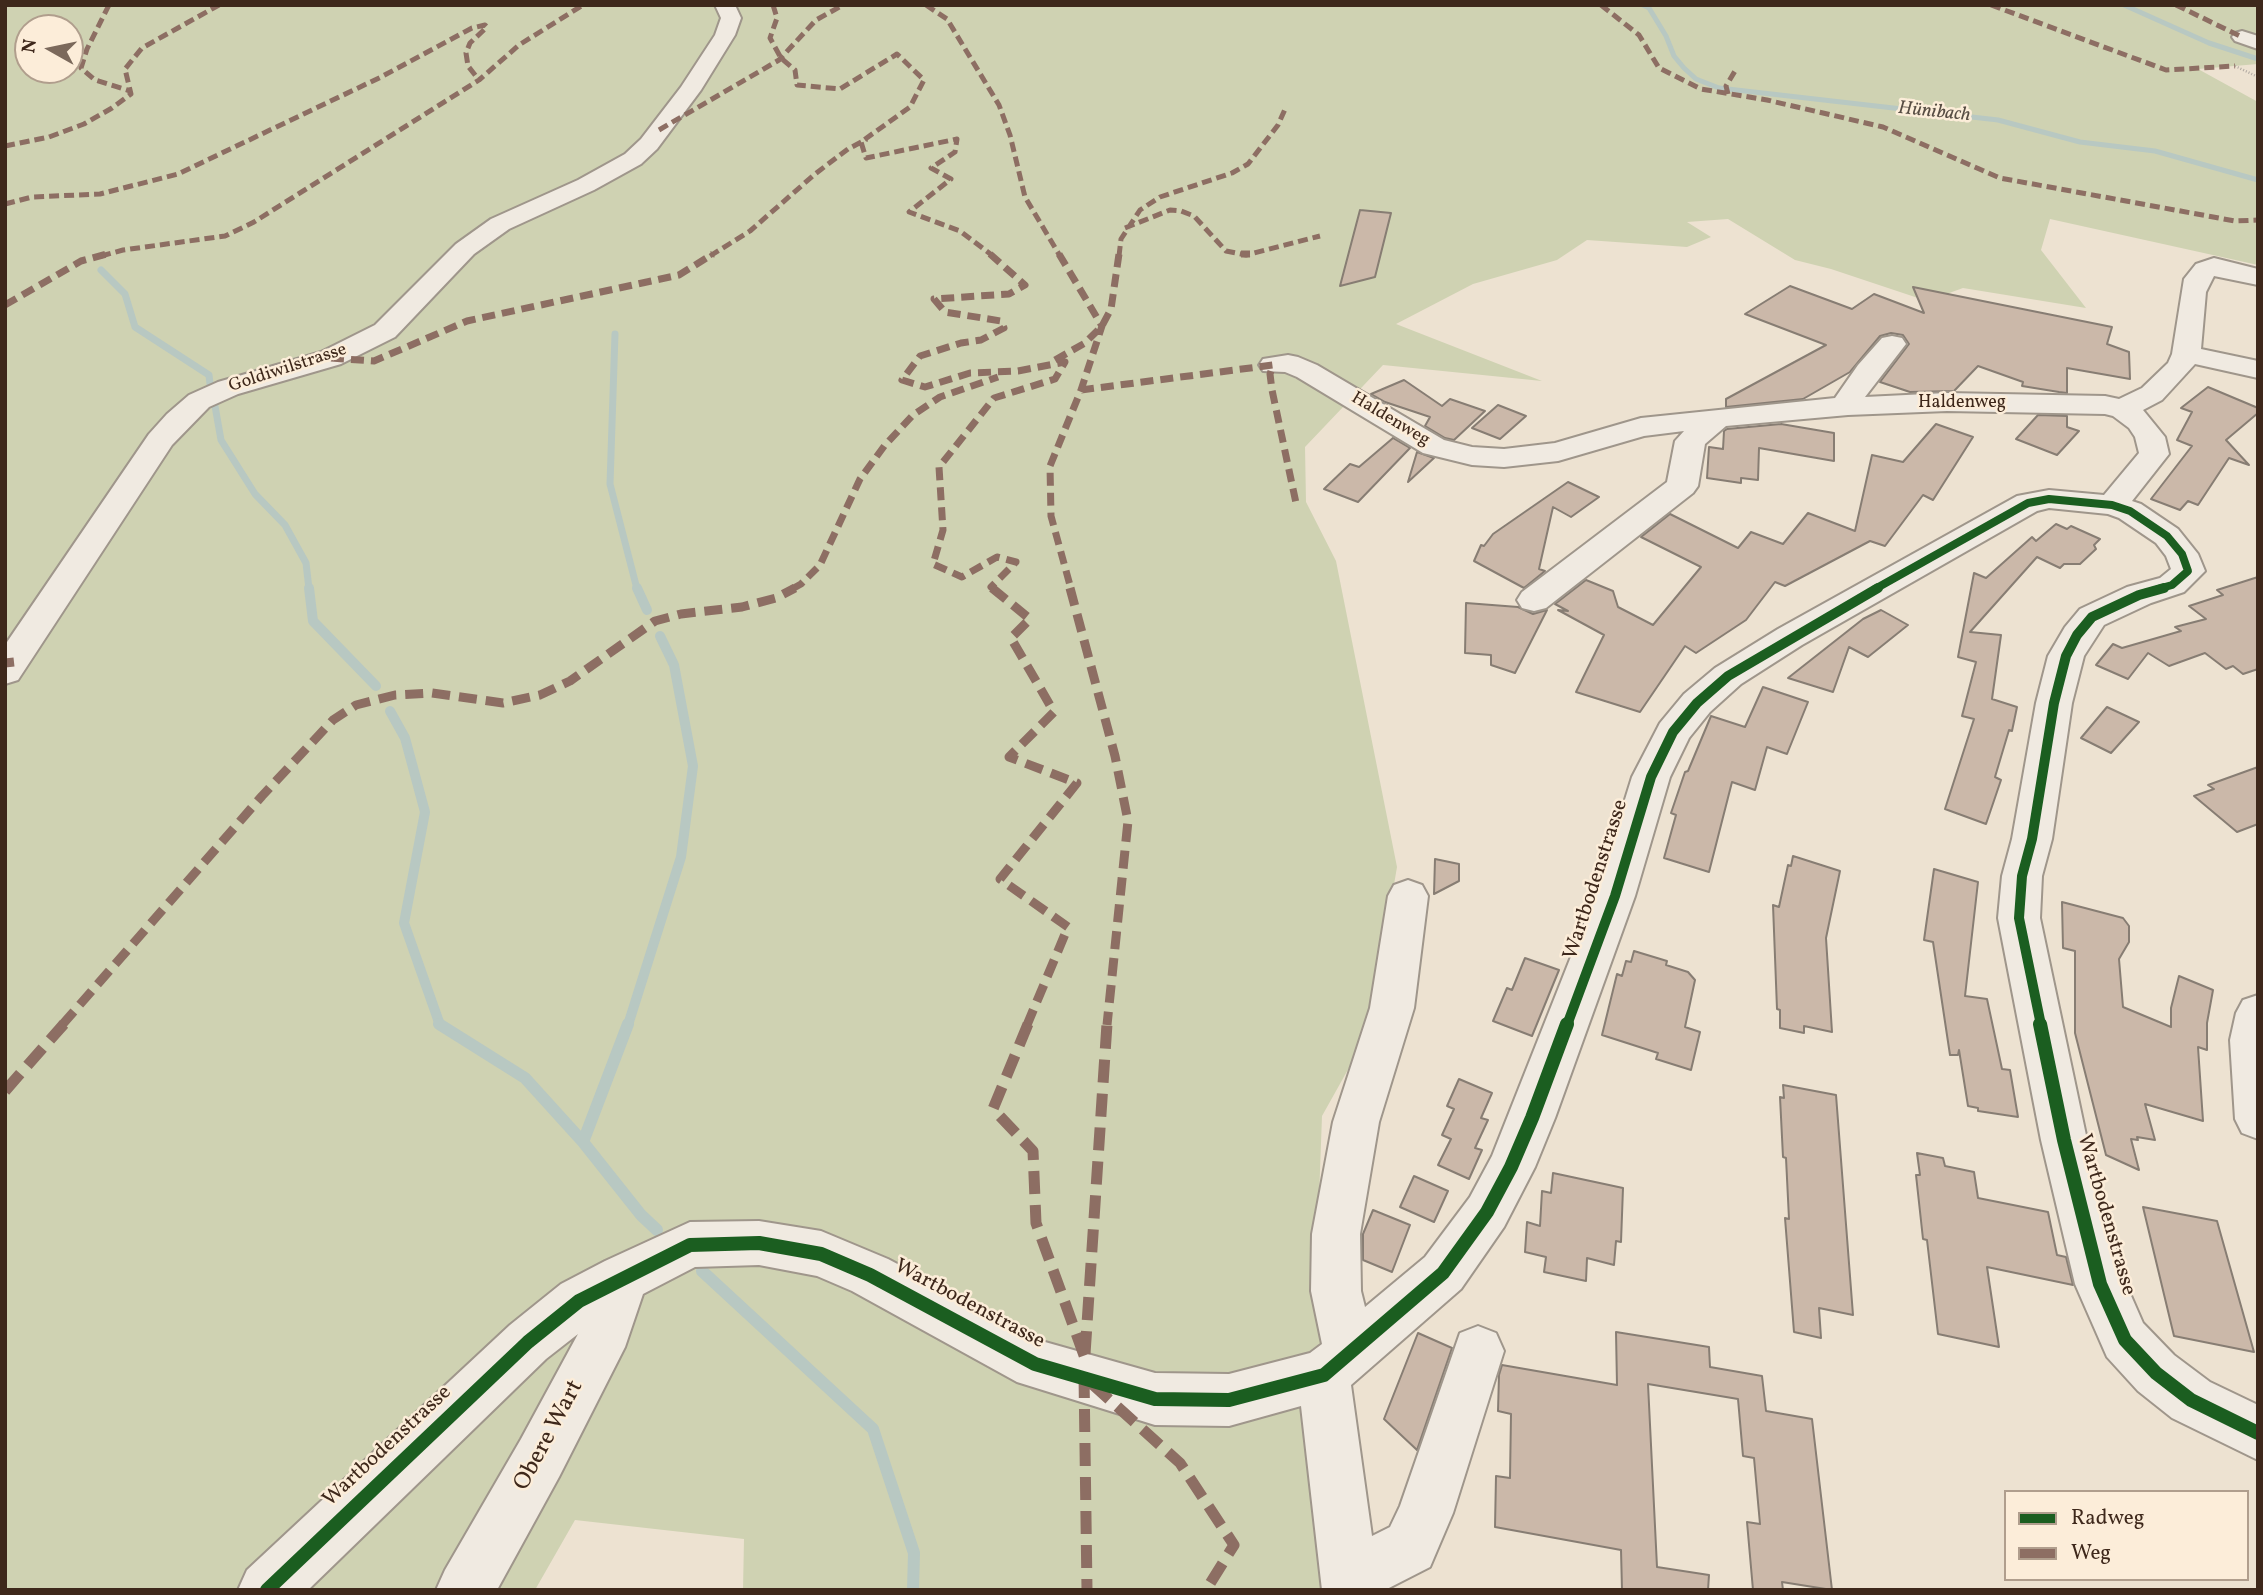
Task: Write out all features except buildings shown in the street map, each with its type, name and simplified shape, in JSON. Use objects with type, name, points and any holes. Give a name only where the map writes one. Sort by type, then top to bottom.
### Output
[{"type":"street","name":"Goldiwilstrasse","points":[[5,672],[160,440],[177,420],[199,401],[228,388],[331,358],[385,331],[465,248],[500,224],[604,176],[633,159],[649,144],[668,119],[725,35],[731,18],[725,5]]},
{"type":"street","points":[[2258,37],[2242,37],[2258,43]]},
{"type":"street","points":[[2112,505],[2154,454],[2150,437],[2139,422],[2123,409],[2152,394],[2180,367],[2186,354],[2197,279],[2206,270],[2214,267],[2258,277]]},
{"type":"street","points":[[1848,407],[1848,401],[1868,371],[1892,344]]},
{"type":"street","points":[[2186,354],[2258,370]]},
{"type":"street","name":"Haldenweg","points":[[1273,365],[1287,363],[1307,371],[1422,441],[1472,456],[1504,458],[1558,452],[1641,427],[1848,407],[1948,402],[2105,405],[2123,409]]},
{"type":"street","points":[[1534,600],[1682,486],[1690,440],[1718,418]]},
{"type":"street","name":"Wartbodenstrasse","points":[[267,1590],[528,1342],[579,1301],[690,1245],[759,1243],[821,1254],[870,1275],[1035,1364],[1155,1399],[1229,1400],[1337,1364],[1443,1273],[1488,1212],[1516,1155],[1564,1032],[1615,896],[1654,769],[1672,732],[1697,703],[1728,676],[1790,636],[2028,503],[2049,499],[2072,499],[2112,505],[2138,516],[2167,536],[2182,554],[2188,571],[2172,585],[2139,595],[2092,617],[2077,635],[2066,656],[2054,703],[2032,839],[2022,876],[2019,918],[2055,1099],[2100,1284],[2125,1340],[2156,1373],[2191,1399],[2258,1433]]},
{"type":"street","points":[[1408,896],[1392,1008],[1356,1122],[1336,1234],[1337,1364],[1349,1579],[1410,1547],[1425,1513],[1478,1351]]},
{"type":"street","points":[[2258,1013],[2252,1040],[2258,1119]]},
{"type":"street","name":"Obere Wart","points":[[465,1590],[540,1458],[607,1331],[623,1277]]},
{"type":"path","points":[[2235,66],[2258,77]]},
{"type":"green space","points":[[5,5],[2258,5],[2258,64],[2198,69],[2258,102],[2258,265],[2050,219],[2041,250],[2086,308],[1963,288],[1927,301],[1795,260],[1728,219],[1687,222],[1711,237],[1687,247],[1587,240],[1557,260],[1473,284],[1396,324],[1542,381],[1383,365],[1305,447],[1306,502],[1336,561],[1397,867],[1369,1032],[1322,1116],[1316,1280],[1324,1375],[1351,1590],[743,1590],[744,1539],[575,1520],[535,1590],[5,1590]]},
{"type":"waterway","name":"Hünibach","points":[[1643,5],[1649,8],[1666,36],[1674,56],[1684,68],[1696,79],[1719,88],[1998,120],[2080,142],[2155,151],[2258,180]]},
{"type":"waterway","points":[[2124,5],[2209,43],[2258,59]]},
{"type":"waterway","points":[[101,270],[125,294],[135,327],[209,375],[210,384]]},
{"type":"waterway","points":[[615,334],[610,484],[637,589]]},
{"type":"waterway","points":[[215,406],[221,440],[255,494],[285,525],[306,563],[309,589]]},
{"type":"waterway","points":[[309,588],[313,621],[376,686]]},
{"type":"waterway","points":[[637,588],[647,610]]},
{"type":"waterway","points":[[628,1025],[681,857],[693,766],[674,665],[660,636]]},
{"type":"waterway","points":[[390,711],[405,738],[425,812],[404,923],[440,1025]]},
{"type":"waterway","points":[[583,1142],[628,1024]]},
{"type":"waterway","points":[[440,1025],[525,1078],[583,1142]]},
{"type":"waterway","points":[[583,1142],[641,1215],[657,1230]]},
{"type":"waterway","points":[[702,1271],[873,1429],[914,1553],[913,1590]]},
{"type":"marked path","points":[[109,5],[87,49],[81,68],[95,80],[130,91]]},
{"type":"marked path","points":[[5,146],[49,137],[84,124],[112,108],[131,94],[125,69],[142,48],[219,5]]},
{"type":"marked path","points":[[5,305],[81,261],[123,250],[225,236],[254,222],[479,80],[519,45],[583,5]]},
{"type":"marked path","points":[[773,5],[777,18],[770,38],[781,58],[795,70],[797,85],[840,89],[897,54],[924,80],[910,107],[861,142],[866,158],[957,139],[955,152],[931,168],[951,179],[909,212],[960,231],[997,259],[1025,285],[1009,294],[934,299],[945,312],[1001,321],[1004,328],[981,340],[961,343],[920,356],[902,380],[925,387],[970,373],[1018,371],[1065,362],[1055,379],[994,398],[939,467],[943,530],[933,564],[962,577],[997,557],[1016,562],[991,587],[1030,619],[1011,638],[1054,712],[1009,757],[1077,783],[1000,879],[1068,927],[993,1109],[1033,1151],[1036,1223],[1085,1358]]},
{"type":"marked path","points":[[659,130],[779,60],[816,20],[843,5]]},
{"type":"marked path","points":[[926,5],[947,19],[999,105],[1010,135],[1025,197],[1102,326],[1081,390],[1050,466],[1051,516],[1115,756],[1128,821],[1106,1037],[1085,1354]]},
{"type":"marked path","points":[[1601,5],[1639,35],[1659,68],[1701,89],[1767,100],[1883,127],[2000,178],[2235,221],[2258,220]]},
{"type":"marked path","points":[[1991,5],[2166,70],[2235,66]]},
{"type":"marked path","points":[[2176,5],[2242,37]]},
{"type":"marked path","points":[[5,204],[32,197],[100,194],[178,174],[381,77],[472,28],[485,25],[487,27],[470,43],[466,53],[468,66],[479,80]]},
{"type":"marked path","points":[[1728,94],[1726,86],[1735,71]]},
{"type":"marked path","points":[[1055,360],[1085,343],[1102,326],[1111,309],[1121,239],[1140,210],[1160,197],[1232,173],[1248,164],[1278,125],[1286,107]]},
{"type":"marked path","points":[[331,358],[374,361],[467,321],[679,275],[750,231],[815,174],[848,149],[867,139]]},
{"type":"marked path","points":[[1125,228],[1170,210],[1181,211],[1194,216],[1226,251],[1246,255],[1320,236]]},
{"type":"marked path","points":[[1081,390],[1273,365],[1270,374],[1272,390],[1296,503]]},
{"type":"marked path","points":[[5,1091],[262,796],[333,720],[356,705],[395,695],[432,693],[503,703],[540,695],[570,681],[655,621],[681,614],[742,607],[776,598],[801,584],[820,565],[860,479],[885,445],[913,415],[940,397],[998,377]]},
{"type":"marked path","points":[[5,663],[14,662]]},
{"type":"marked path","points":[[1084,1375],[1087,1590]]},
{"type":"marked path","points":[[1092,1384],[1180,1463],[1234,1545],[1206,1590]]},
{"type":"cycle path","points":[[267,1590],[528,1342],[579,1301],[690,1245],[759,1243],[821,1254],[870,1275],[1035,1364],[1155,1399],[1229,1400],[1324,1375],[1443,1273],[1487,1212],[1511,1167],[1532,1118],[1615,896],[1651,777],[1673,732],[1697,703],[1728,676],[1790,637],[2028,503],[2049,499],[2112,505],[2130,511],[2167,536],[2182,554],[2188,571],[2172,585],[2139,595],[2092,617],[2077,635],[2066,656],[2054,703],[2032,839],[2022,876],[2019,918],[2064,1140],[2100,1284],[2125,1340],[2156,1373],[2191,1400],[2258,1433]]}]
